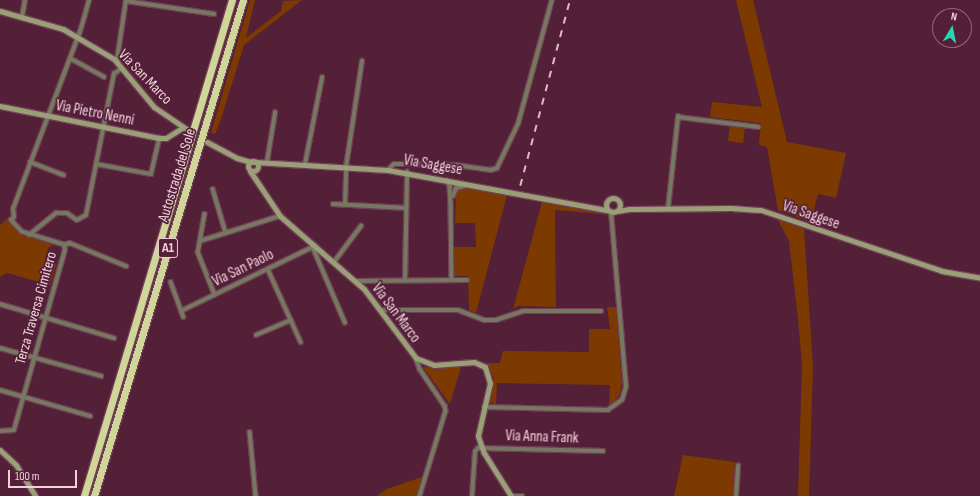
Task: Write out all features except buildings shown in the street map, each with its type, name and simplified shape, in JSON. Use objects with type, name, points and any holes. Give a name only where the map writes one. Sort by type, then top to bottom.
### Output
[{"type":"highway","name":"Autostrada del Sole","points":[[83,496],[232,0]]},
{"type":"highway","name":"Autostrada del Sole","points":[[94,496],[243,0]]},
{"type":"main road","name":"Via San Marco","points":[[0,11],[22,16],[77,36],[114,59],[120,70],[154,107],[185,129],[166,138],[159,138]]},
{"type":"main road","name":"Via Pietro Nenni","points":[[0,106],[159,138]]},
{"type":"main road","points":[[207,142],[253,167]]},
{"type":"main road","name":"Via Saggese","points":[[237,158],[253,167],[266,162],[407,172],[594,206],[612,211],[629,209],[761,210],[942,271],[980,278]]},
{"type":"main road","name":"Via San Marco","points":[[253,167],[258,184],[280,216],[314,247],[356,281],[381,310],[416,358],[434,364],[474,362],[485,367],[490,382],[478,436],[482,448],[511,496]]},
{"type":"main road","points":[[594,206],[608,200],[615,199],[629,209]]},
{"type":"main road","points":[[608,200],[612,211],[620,204]]},
{"type":"main road","points":[[0,450],[16,465],[35,496]]},
{"type":"street","points":[[22,16],[25,0]]},
{"type":"street","points":[[64,245],[29,235],[17,229],[11,220],[30,162],[70,58],[89,0]]},
{"type":"street","points":[[388,170],[394,164],[456,164],[491,170],[496,168],[518,124],[552,0]]},
{"type":"street","points":[[29,235],[56,213],[67,213],[77,220],[86,215],[114,74],[120,70],[117,60],[126,1],[214,14]]},
{"type":"street","points":[[70,58],[104,77]]},
{"type":"street","points":[[345,205],[346,167],[362,61]]},
{"type":"street","points":[[305,164],[322,78]]},
{"type":"street","points":[[266,162],[275,113]]},
{"type":"street","points":[[668,209],[678,117],[758,127]]},
{"type":"street","points":[[96,164],[151,174],[159,138]]},
{"type":"street","points":[[30,162],[64,175]]},
{"type":"street","points":[[405,281],[407,172]]},
{"type":"street","points":[[446,179],[450,186],[452,280]]},
{"type":"street","points":[[451,203],[454,190],[460,186],[505,190]]},
{"type":"street","points":[[213,189],[226,233]]},
{"type":"street","points":[[333,204],[406,208]]},
{"type":"street","points":[[484,407],[608,410],[622,400],[626,387],[612,211]]},
{"type":"street","points":[[205,214],[198,252],[215,295]]},
{"type":"street","points":[[200,241],[280,216]]},
{"type":"street","points":[[334,262],[361,226]]},
{"type":"street","name":"Terza Traversa Cimitero","points":[[0,431],[14,430],[65,250],[64,245],[70,243],[126,266]]},
{"type":"street","points":[[314,247],[345,322]]},
{"type":"street","name":"Via San Paolo","points":[[181,311],[314,247]]},
{"type":"street","points":[[268,269],[301,342]]},
{"type":"street","points":[[356,281],[467,280]]},
{"type":"street","points":[[171,282],[184,317]]},
{"type":"street","points":[[0,304],[114,338]]},
{"type":"street","points":[[381,310],[458,310],[484,320],[496,320],[522,311],[601,311]]},
{"type":"street","points":[[256,335],[291,320]]},
{"type":"street","points":[[0,348],[101,376]]},
{"type":"street","points":[[416,358],[420,369],[445,406],[446,411],[420,496]]},
{"type":"street","points":[[0,390],[90,416]]},
{"type":"street","points":[[250,432],[256,496]]},
{"type":"street","points":[[472,496],[475,452],[476,448],[482,448]]},
{"type":"street","name":"Via Anna Frank","points":[[482,448],[602,451]]},
{"type":"street","points":[[736,496],[738,466]]},
{"type":"street","points":[[511,496],[522,496]]},
{"type":"shaded area","points":[[250,0],[255,0],[246,38],[281,11],[283,1],[302,0],[244,45],[221,119],[215,134],[211,133]]},
{"type":"shaded area","points":[[736,0],[753,0],[787,142],[846,153],[836,198],[818,194],[811,222],[778,210],[767,147],[759,145],[761,123],[710,117],[712,102],[762,107]]},
{"type":"shaded area","points":[[730,126],[745,128],[743,143],[728,141]]},
{"type":"shaded area","points":[[463,188],[507,195],[476,313],[469,310],[468,276],[454,276],[454,247],[476,247],[475,223],[455,223],[456,192]]},
{"type":"shaded area","points":[[542,202],[604,211],[601,214],[555,210],[556,307],[518,306],[513,309]]},
{"type":"shaded area","points":[[8,218],[20,233],[53,245],[48,248],[45,260],[56,264],[50,285],[7,273],[0,277],[0,225]]},
{"type":"shaded area","points":[[777,218],[804,229],[813,367],[809,496],[798,496],[802,365],[789,241]]},
{"type":"shaded area","points":[[607,307],[616,307],[622,382],[620,394],[613,403],[609,406],[610,385],[497,383],[496,405],[490,402],[494,378],[486,363],[500,363],[503,351],[589,352],[589,329],[610,329]]},
{"type":"shaded area","points":[[423,367],[461,367],[450,404]]},
{"type":"shaded area","points":[[683,455],[735,462],[733,496],[674,496]]},
{"type":"shaded area","points":[[422,477],[416,496],[377,496],[387,489]]},
{"type":"railway","points":[[520,186],[570,0]]}]
